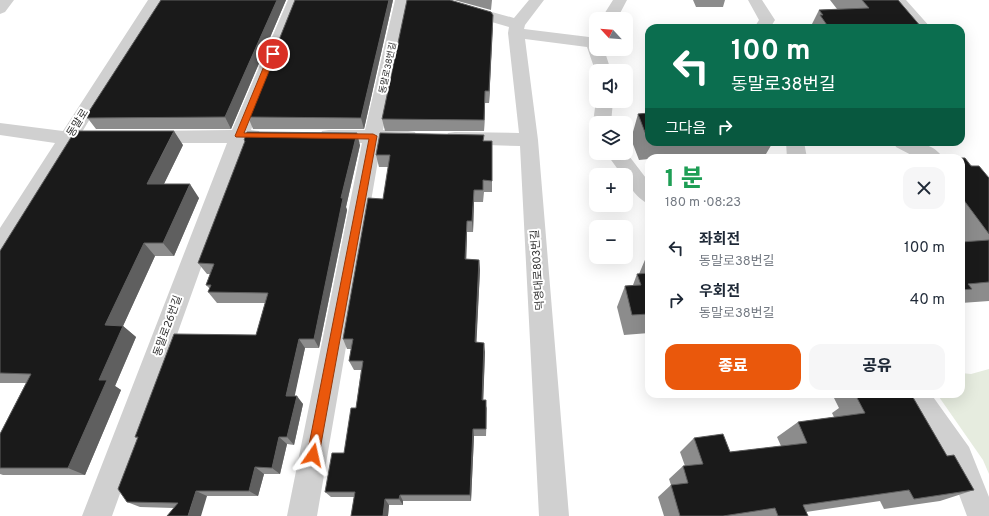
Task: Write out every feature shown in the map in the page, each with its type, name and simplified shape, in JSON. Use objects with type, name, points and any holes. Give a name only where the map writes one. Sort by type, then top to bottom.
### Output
[{"type":"street","points":[[0,9],[7,0]]},
{"type":"street","name":"동말로","points":[[0,246],[155,0]]},
{"type":"street","points":[[239,136],[295,0]]},
{"type":"street","name":"동말로38번길","points":[[373,136],[402,0]]},
{"type":"street","points":[[430,0],[517,29],[589,41]]},
{"type":"street","points":[[517,29],[537,0]]},
{"type":"street","points":[[613,12],[620,0]]},
{"type":"street","points":[[755,0],[767,20],[764,24]]},
{"type":"street","points":[[898,0],[919,24]]},
{"type":"street","name":"덕영대로803번길","points":[[517,29],[529,140],[554,516]]},
{"type":"street","points":[[0,129],[69,138],[270,136]]},
{"type":"street","name":"동말로26번길","points":[[97,516],[239,136]]},
{"type":"street","points":[[310,136],[529,140]]},
{"type":"street","points":[[302,516],[373,136]]},
{"type":"street","points":[[910,146],[926,154]]},
{"type":"street","points":[[621,160],[645,191]]},
{"type":"street","points":[[919,398],[959,457],[982,516]]},
{"type":"shaded area","points":[[989,369],[989,474],[983,460],[940,398],[965,398],[965,373],[971,374]]},
{"type":"building","points":[[161,0],[277,0],[225,117],[87,118],[88,116],[86,116]]},
{"type":"building","points":[[295,0],[389,0],[361,118],[248,117]]},
{"type":"building","points":[[407,0],[450,0],[491,12],[493,15],[489,91],[485,91],[484,120],[382,119]]},
{"type":"building","points":[[862,0],[898,0],[919,24],[826,24],[820,15],[823,15],[819,10],[869,8]]},
{"type":"building","points":[[645,113],[645,132],[638,114]]},
{"type":"building","points":[[75,131],[174,131],[147,184],[190,184],[163,243],[144,243],[105,325],[123,326],[99,380],[107,380],[68,468],[0,468],[0,434],[31,374],[0,373],[0,251]]},
{"type":"building","points":[[247,132],[357,133],[341,198],[343,198],[314,339],[299,339],[286,396],[297,396],[287,437],[279,437],[272,468],[255,467],[249,491],[196,491],[188,516],[167,516],[178,503],[127,502],[118,489],[138,437],[135,437],[174,334],[256,335],[268,293],[208,292],[211,285],[206,285],[214,264],[198,263],[245,141]]},
{"type":"building","points":[[380,133],[484,135],[483,141],[492,141],[492,181],[483,180],[483,190],[474,190],[472,221],[467,221],[465,259],[479,260],[475,342],[484,343],[482,400],[486,400],[486,429],[473,429],[470,495],[400,495],[399,499],[385,499],[383,516],[351,516],[355,492],[325,492],[332,453],[344,453],[351,408],[356,408],[363,361],[349,361],[353,339],[343,339],[368,198],[383,199],[390,155],[376,155]]},
{"type":"building","points":[[965,158],[971,166],[979,166],[989,178],[989,234],[965,202]]},
{"type":"building","points":[[989,240],[989,282],[968,284],[972,289],[965,290],[965,242]]},
{"type":"building","points":[[645,273],[645,314],[632,315],[625,286],[641,285],[637,274]]},
{"type":"building","points":[[857,398],[913,398],[947,456],[954,455],[974,490],[914,499],[909,490],[803,505],[808,516],[778,516],[775,508],[723,516],[680,516],[671,485],[688,483],[683,466],[703,464],[694,438],[723,434],[730,452],[807,443],[798,422],[865,413]]},
{"type":"route","points":[[273,54],[239,136],[373,136],[313,455]]}]
